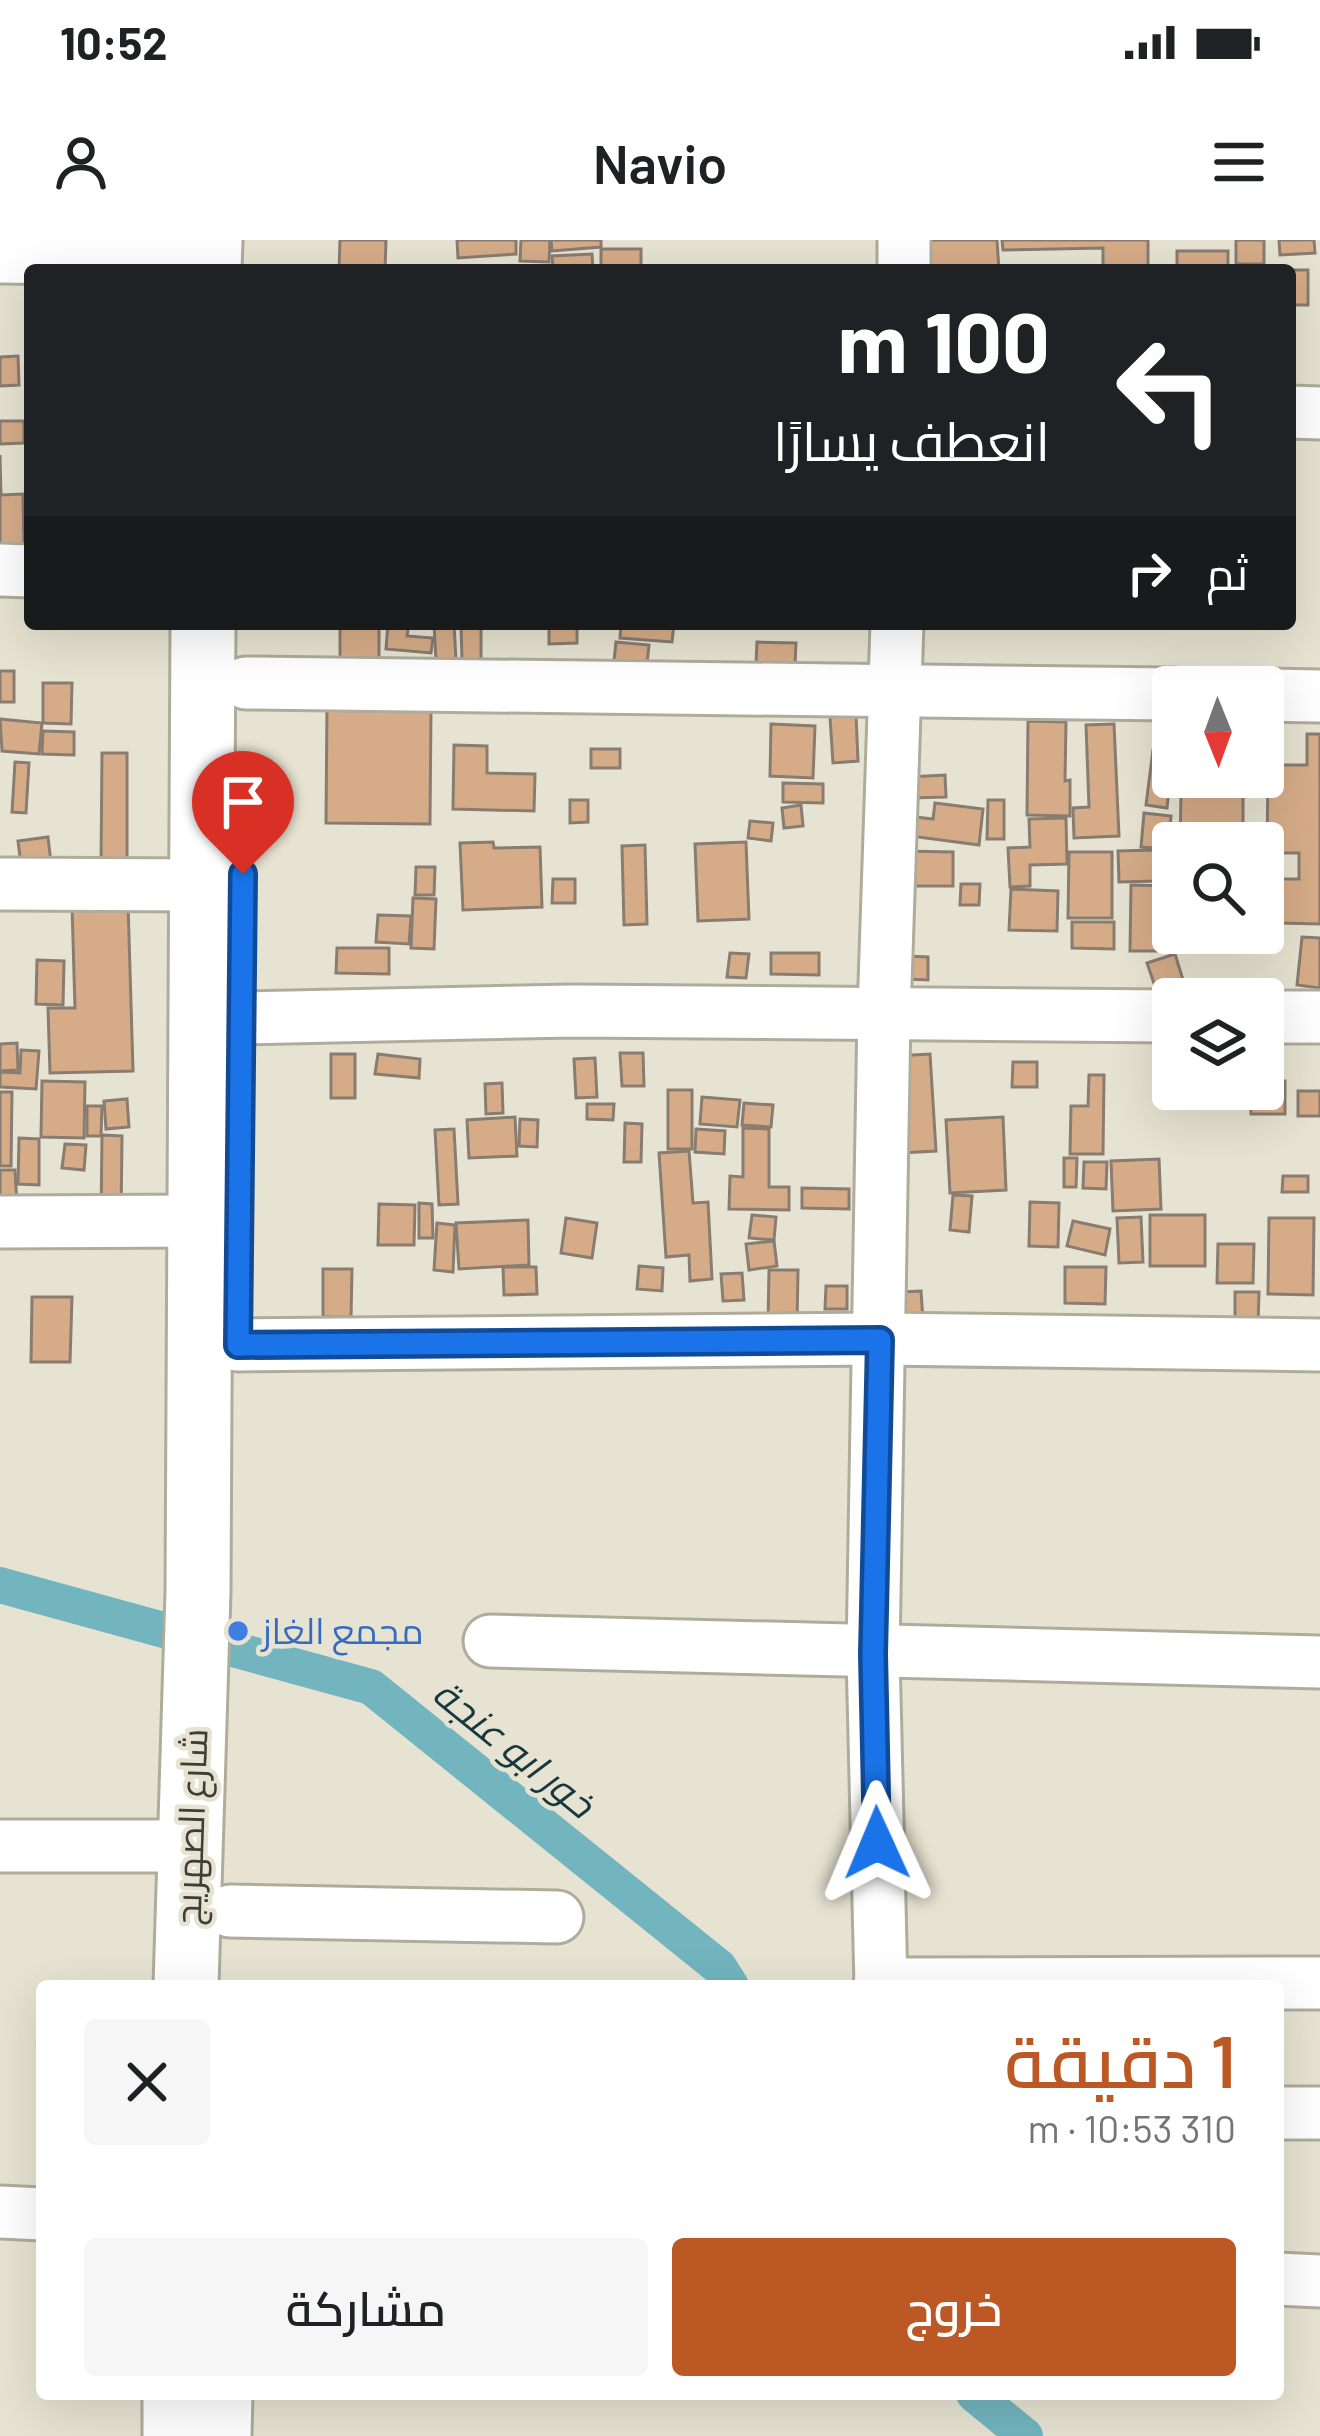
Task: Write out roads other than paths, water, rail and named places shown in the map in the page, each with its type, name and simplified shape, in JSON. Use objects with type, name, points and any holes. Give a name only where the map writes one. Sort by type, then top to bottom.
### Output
[{"type":"main road","points":[[203,630],[200,1221],[214,1673]]},
{"type":"main road","points":[[215,1598],[238,1345],[246,653]]},
{"type":"main road","name":"شارع الصهريج","points":[[186,1980],[189,1846],[214,1673]]},
{"type":"main road","name":"شارع الصهريج","points":[[214,1673],[230,1911],[229,1980]]},
{"type":"main road","points":[[175,2436],[176,2400]]},
{"type":"main road","points":[[219,2436],[220,2400]]},
{"type":"street","points":[[0,256],[225,256]]},
{"type":"street","points":[[880,1980],[873,1654],[884,1014],[897,630]]},
{"type":"street","points":[[246,653],[895,692],[1152,694]]},
{"type":"street","points":[[1284,695],[1320,696]]},
{"type":"street","points":[[0,884],[202,885]]},
{"type":"street","points":[[240,1018],[573,1011],[1152,1016]]},
{"type":"street","points":[[1284,1017],[1320,1017]]},
{"type":"street","points":[[0,1222],[200,1221]]},
{"type":"street","points":[[238,1345],[880,1340],[1320,1345]]},
{"type":"street","points":[[490,1641],[1320,1662]]},
{"type":"street","points":[[0,1846],[189,1846]]},
{"type":"street","points":[[230,1911],[557,1917]]},
{"type":"street","points":[[1284,1983],[1320,1983]]},
{"type":"street","points":[[1284,2113],[1320,2113]]},
{"type":"street","points":[[0,2212],[36,2214]]},
{"type":"street","points":[[1284,2279],[1320,2281]]},
{"type":"waterway","name":"خور ابو عنجة","points":[[0,1585],[371,1687],[719,1967],[727,1980]]},
{"type":"waterway","name":"خور ابو عنجة","points":[[981,2400],[1025,2436]]},
{"type":"place","name":"مجمع الغاز","points":[[238,1631]]}]
